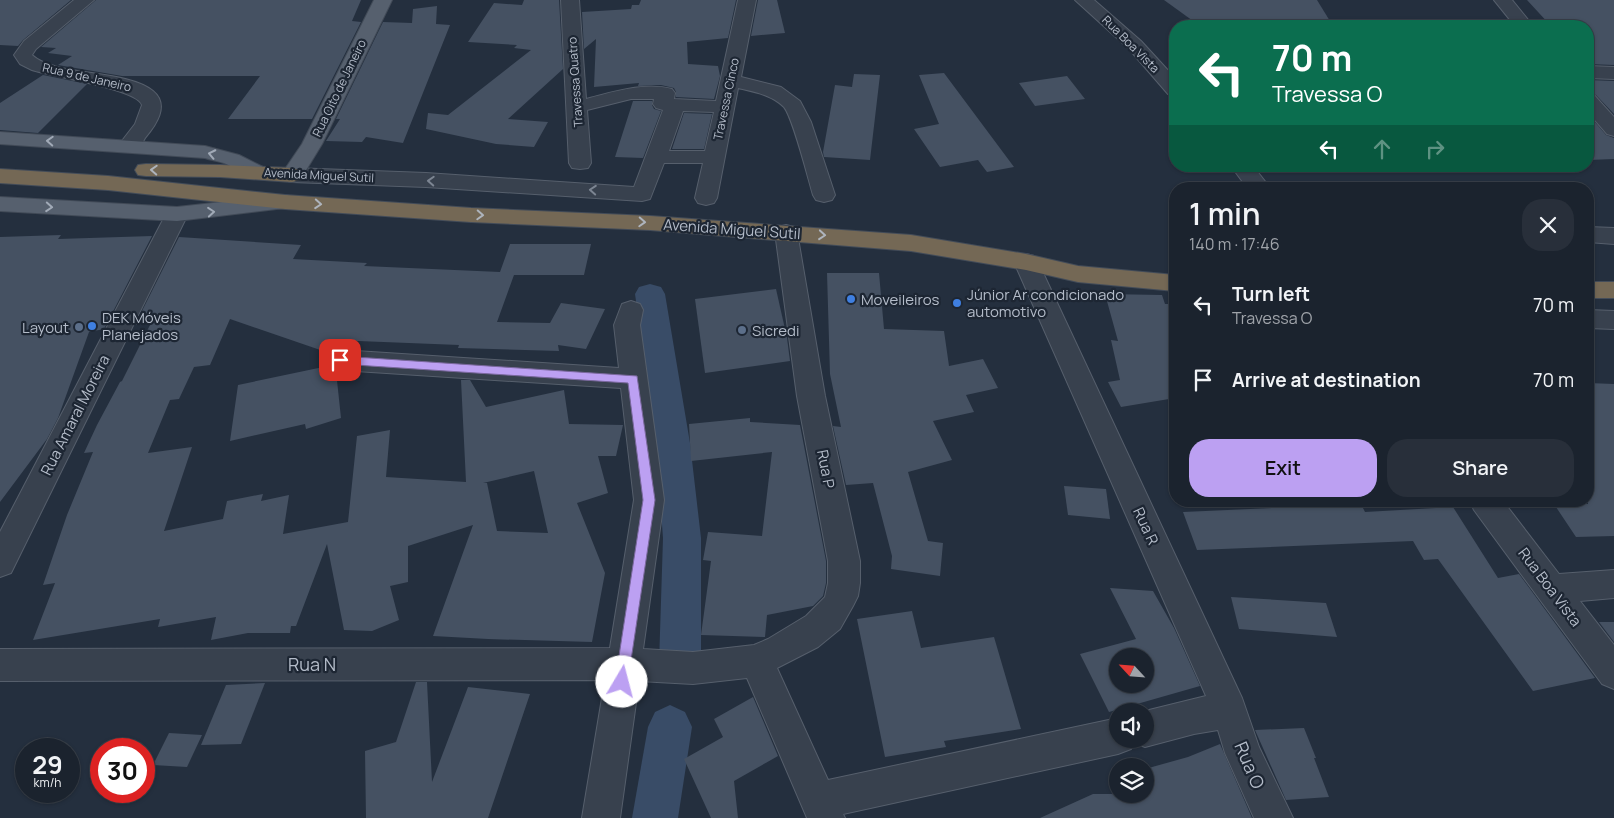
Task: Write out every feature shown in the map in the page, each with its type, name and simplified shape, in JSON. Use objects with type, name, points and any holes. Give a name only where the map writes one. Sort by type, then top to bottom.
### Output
[{"type":"highway","points":[[0,164],[257,173]]},
{"type":"highway","name":"Avenida Miguel Sutil","points":[[257,173],[292,175]]},
{"type":"highway","name":"Avenida Miguel Sutil","points":[[0,176],[108,183],[285,202],[786,232],[910,243],[1026,262],[1088,275],[1169,282]]},
{"type":"highway","points":[[1594,290],[1614,290]]},
{"type":"main road","name":"Rua Oito de Janeiro","points":[[292,175],[312,144],[382,0]]},
{"type":"main road","name":"Avenida Miguel Sutil","points":[[0,138],[128,146],[219,155],[257,173]]},
{"type":"main road","name":"Avenida Miguel Sutil","points":[[0,204],[176,214],[285,202]]},
{"type":"street","name":"Rua 9 de Janeiro","points":[[85,0],[30,44],[23,55],[31,63],[56,72],[125,85],[138,89],[147,95],[151,101],[151,111],[142,128],[128,146]]},
{"type":"street","name":"Travessa Quatro","points":[[570,0],[580,164]]},
{"type":"street","name":"Travessa Cinco","points":[[706,198],[747,0]]},
{"type":"street","name":"Rua Boa Vista","points":[[1084,0],[1167,72]]},
{"type":"street","points":[[1503,0],[1519,20]]},
{"type":"street","points":[[1594,72],[1614,73]]},
{"type":"street","points":[[730,80],[774,91],[793,104],[801,122],[824,195]]},
{"type":"street","points":[[577,107],[631,92],[665,93],[664,104],[724,107]]},
{"type":"street","points":[[675,105],[656,156],[714,157]]},
{"type":"street","points":[[1594,107],[1614,130]]},
{"type":"street","name":"Avenida Miguel Sutil","points":[[292,175],[435,181],[642,194],[656,156]]},
{"type":"street","points":[[1246,172],[1254,182]]},
{"type":"street","name":"Rua Amaral Moreira","points":[[0,563],[176,214]]},
{"type":"street","name":"Rua P","points":[[624,664],[693,668],[756,661],[795,643],[831,615],[841,598],[844,586],[844,561],[811,396],[786,232]]},
{"type":"street","points":[[1594,235],[1614,236]]},
{"type":"street","name":"Rua R","points":[[1026,262],[1230,710]]},
{"type":"street","points":[[601,818],[649,500],[627,325],[631,310]]},
{"type":"street","points":[[1594,319],[1614,320]]},
{"type":"street","points":[[340,360],[633,379]]},
{"type":"street","name":"Rua Boa Vista","points":[[1490,507],[1614,672]]},
{"type":"street","points":[[1552,589],[1614,584]]},
{"type":"street","points":[[756,661],[822,809],[1109,738]]},
{"type":"street","name":"Rua N","points":[[0,665],[624,664]]},
{"type":"street","points":[[1154,727],[1194,716],[1230,710]]},
{"type":"street","name":"Rua O","points":[[1230,710],[1243,753],[1274,818]]},
{"type":"building","points":[[0,0],[71,0],[18,46],[0,45]]},
{"type":"building","points":[[96,0],[361,0],[352,21],[361,22],[312,119],[228,119],[260,76],[122,76],[58,65],[72,56],[48,53],[56,48],[41,47]]},
{"type":"building","points":[[524,0],[559,0],[563,69],[508,119],[548,122],[534,147],[496,144],[426,129],[428,113],[448,115],[531,50],[514,48],[517,45],[468,42],[494,3],[522,5]]},
{"type":"building","points":[[641,0],[736,0],[728,38],[687,42],[688,64],[718,66],[720,76],[714,99],[676,97],[674,88],[661,85],[638,86],[639,83],[594,87],[596,39],[584,49],[582,12],[631,9],[632,5],[639,5]]},
{"type":"building","points":[[758,0],[777,0],[785,33],[751,36]]},
{"type":"building","points":[[1164,0],[1317,0],[1329,20],[1192,20]]},
{"type":"building","points":[[1527,0],[1614,0],[1614,65],[1594,64],[1594,20],[1545,20]]},
{"type":"building","points":[[437,6],[436,24],[450,25],[403,143],[366,137],[362,142],[326,141],[340,119],[336,119],[383,22],[412,23],[413,9]]},
{"type":"building","points":[[944,73],[1014,167],[987,172],[978,160],[940,167],[914,129],[939,124],[919,75]]},
{"type":"building","points":[[854,74],[880,75],[870,160],[824,157],[823,152],[835,85],[852,87]]},
{"type":"building","points":[[43,75],[87,84],[38,133],[0,130],[0,103]]},
{"type":"building","points":[[1067,76],[1085,99],[1035,106],[1019,83]]},
{"type":"building","points":[[1594,80],[1614,81],[1614,114],[1594,94]]},
{"type":"building","points":[[633,101],[652,101],[654,109],[661,111],[643,158],[615,157]]},
{"type":"building","points":[[684,113],[712,114],[704,149],[672,149]]},
{"type":"building","points":[[1594,121],[1606,135],[1614,138],[1614,159],[1594,160]]},
{"type":"building","points":[[61,235],[58,239],[152,236],[104,329],[89,332],[58,418],[47,439],[0,502],[0,237]]},
{"type":"building","points":[[179,237],[301,245],[293,259],[367,263],[364,266],[500,272],[510,244],[591,244],[584,275],[514,275],[497,322],[550,323],[561,303],[605,309],[586,349],[558,345],[559,351],[458,348],[459,345],[333,340],[334,350],[329,353],[230,319],[210,365],[194,367],[179,399],[170,400],[148,453],[192,447],[164,531],[223,519],[227,501],[263,494],[261,501],[289,495],[283,534],[348,522],[357,436],[390,430],[386,477],[466,482],[461,380],[470,380],[486,407],[564,390],[569,424],[623,425],[616,456],[598,456],[608,493],[577,503],[605,573],[592,642],[433,636],[473,525],[408,546],[408,582],[390,586],[399,620],[372,631],[344,630],[327,544],[296,626],[291,626],[290,633],[248,633],[211,640],[216,617],[158,627],[160,619],[33,640],[55,583],[43,585],[67,515],[93,452],[84,453],[151,323],[135,325]],"holes":[[[534,471],[548,533],[497,531],[487,483],[483,483]]]},
{"type":"building","points":[[827,273],[879,273],[884,329],[944,331],[949,366],[983,359],[998,388],[966,395],[974,412],[933,421],[952,460],[908,472],[928,541],[943,543],[940,576],[891,569],[892,556],[873,483],[846,485],[833,426],[841,427],[830,374]]},
{"type":"building","name":"Sicredi","points":[[776,289],[790,361],[705,373],[695,299]]},
{"type":"building","points":[[1105,294],[1162,295],[1165,304],[1169,304],[1169,399],[1121,407],[1108,382],[1120,380],[1111,340],[1118,341]]},
{"type":"building","points":[[328,366],[336,371],[341,418],[306,429],[305,424],[230,441],[238,385]]},
{"type":"building","points":[[1594,383],[1614,384],[1614,536],[1576,537],[1556,507],[1594,507]]},
{"type":"building","points":[[750,418],[750,422],[800,425],[826,561],[826,583],[823,596],[813,606],[767,615],[765,637],[701,635],[711,561],[703,560],[708,532],[762,536],[772,452],[691,461],[689,424]]},
{"type":"building","points":[[1064,486],[1106,489],[1110,519],[1068,515]]},
{"type":"building","points":[[1294,507],[1362,507],[1365,512],[1453,507],[1498,578],[1519,574],[1595,678],[1533,691],[1438,559],[1424,560],[1413,541],[1197,550],[1183,512]]},
{"type":"building","points":[[1110,588],[1153,591],[1174,628],[1200,686],[1140,703],[1109,703],[1109,712],[1080,654],[1136,639]]},
{"type":"building","points":[[1231,597],[1326,603],[1337,637],[1239,629]]},
{"type":"building","points":[[912,611],[921,648],[994,637],[1021,729],[944,741],[946,747],[885,757],[857,619]]},
{"type":"building","points":[[1599,622],[1614,622],[1614,642]]},
{"type":"building","points":[[416,682],[427,682],[432,782],[468,687],[530,694],[488,818],[366,818],[365,751],[396,742]]},
{"type":"building","points":[[265,683],[241,744],[201,745],[226,685]]},
{"type":"building","points":[[753,697],[778,756],[734,781],[738,818],[711,818],[684,759],[723,737],[714,719]]},
{"type":"building","points":[[1304,728],[1329,797],[1286,800],[1255,730]]},
{"type":"building","points":[[169,733],[202,735],[187,767],[155,765],[155,761]]},
{"type":"building","points":[[1220,744],[1252,818],[1040,818],[1093,794],[1109,794],[1109,803],[1154,803],[1154,766],[1188,757]]},
{"type":"waterway","points":[[650,294],[673,443],[682,538],[680,664]]},
{"type":"waterway","points":[[655,818],[670,727]]},
{"type":"place","name":"Moveileiros","points":[[851,299]]},
{"type":"place","name":"Júnior Ar condicionado automotivo","points":[[957,303]]},
{"type":"place","name":"DEK Móveis Planejados","points":[[92,326]]},
{"type":"place","name":"Layout","points":[[79,327]]},
{"type":"place","name":"Sicredi","points":[[742,330]]},
{"type":"route","points":[[340,360],[633,379],[649,500],[622,682]]}]
